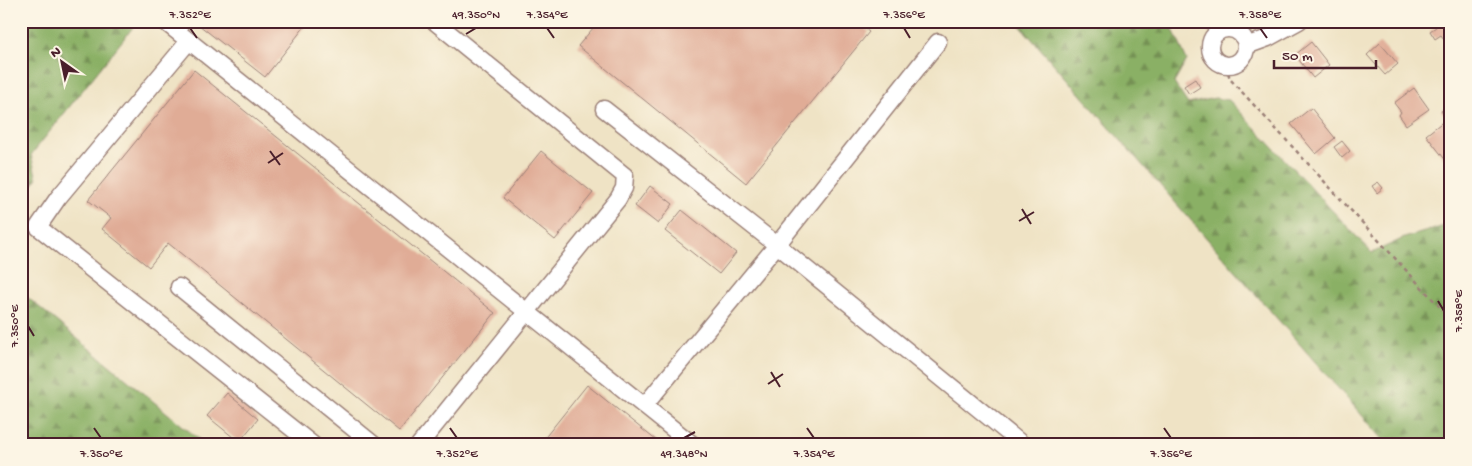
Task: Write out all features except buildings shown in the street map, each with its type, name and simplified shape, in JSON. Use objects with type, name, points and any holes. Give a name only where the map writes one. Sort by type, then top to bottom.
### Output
[{"type":"street","points":[[164,21],[694,445]]},
{"type":"street","points":[[419,445],[618,199],[624,188],[625,176],[434,21]]},
{"type":"street","points":[[1246,46],[1268,38],[1299,21]]},
{"type":"street","points":[[1227,29],[1240,33],[1246,46],[1245,54],[1240,60],[1234,64],[1226,65],[1213,57],[1210,50],[1210,43],[1214,36],[1220,31],[1227,29]]},
{"type":"street","points":[[189,41],[58,198],[38,227],[313,445]]},
{"type":"street","points":[[645,405],[777,245],[938,42]]},
{"type":"street","points":[[604,109],[777,245],[1023,445]]},
{"type":"street","points":[[179,287],[374,445]]},
{"type":"path","points":[[1199,21],[1214,36]]},
{"type":"path","points":[[1226,65],[1230,79],[1451,319]]},
{"type":"green space","points":[[21,21],[128,21],[134,26],[31,155],[37,179],[21,201]]},
{"type":"green space","points":[[1016,21],[1169,21],[1187,60],[1174,83],[1188,104],[1215,98],[1229,100],[1372,253],[1404,238],[1451,224],[1451,445],[1388,445]]},
{"type":"green space","points":[[21,292],[206,445],[21,445]]}]
